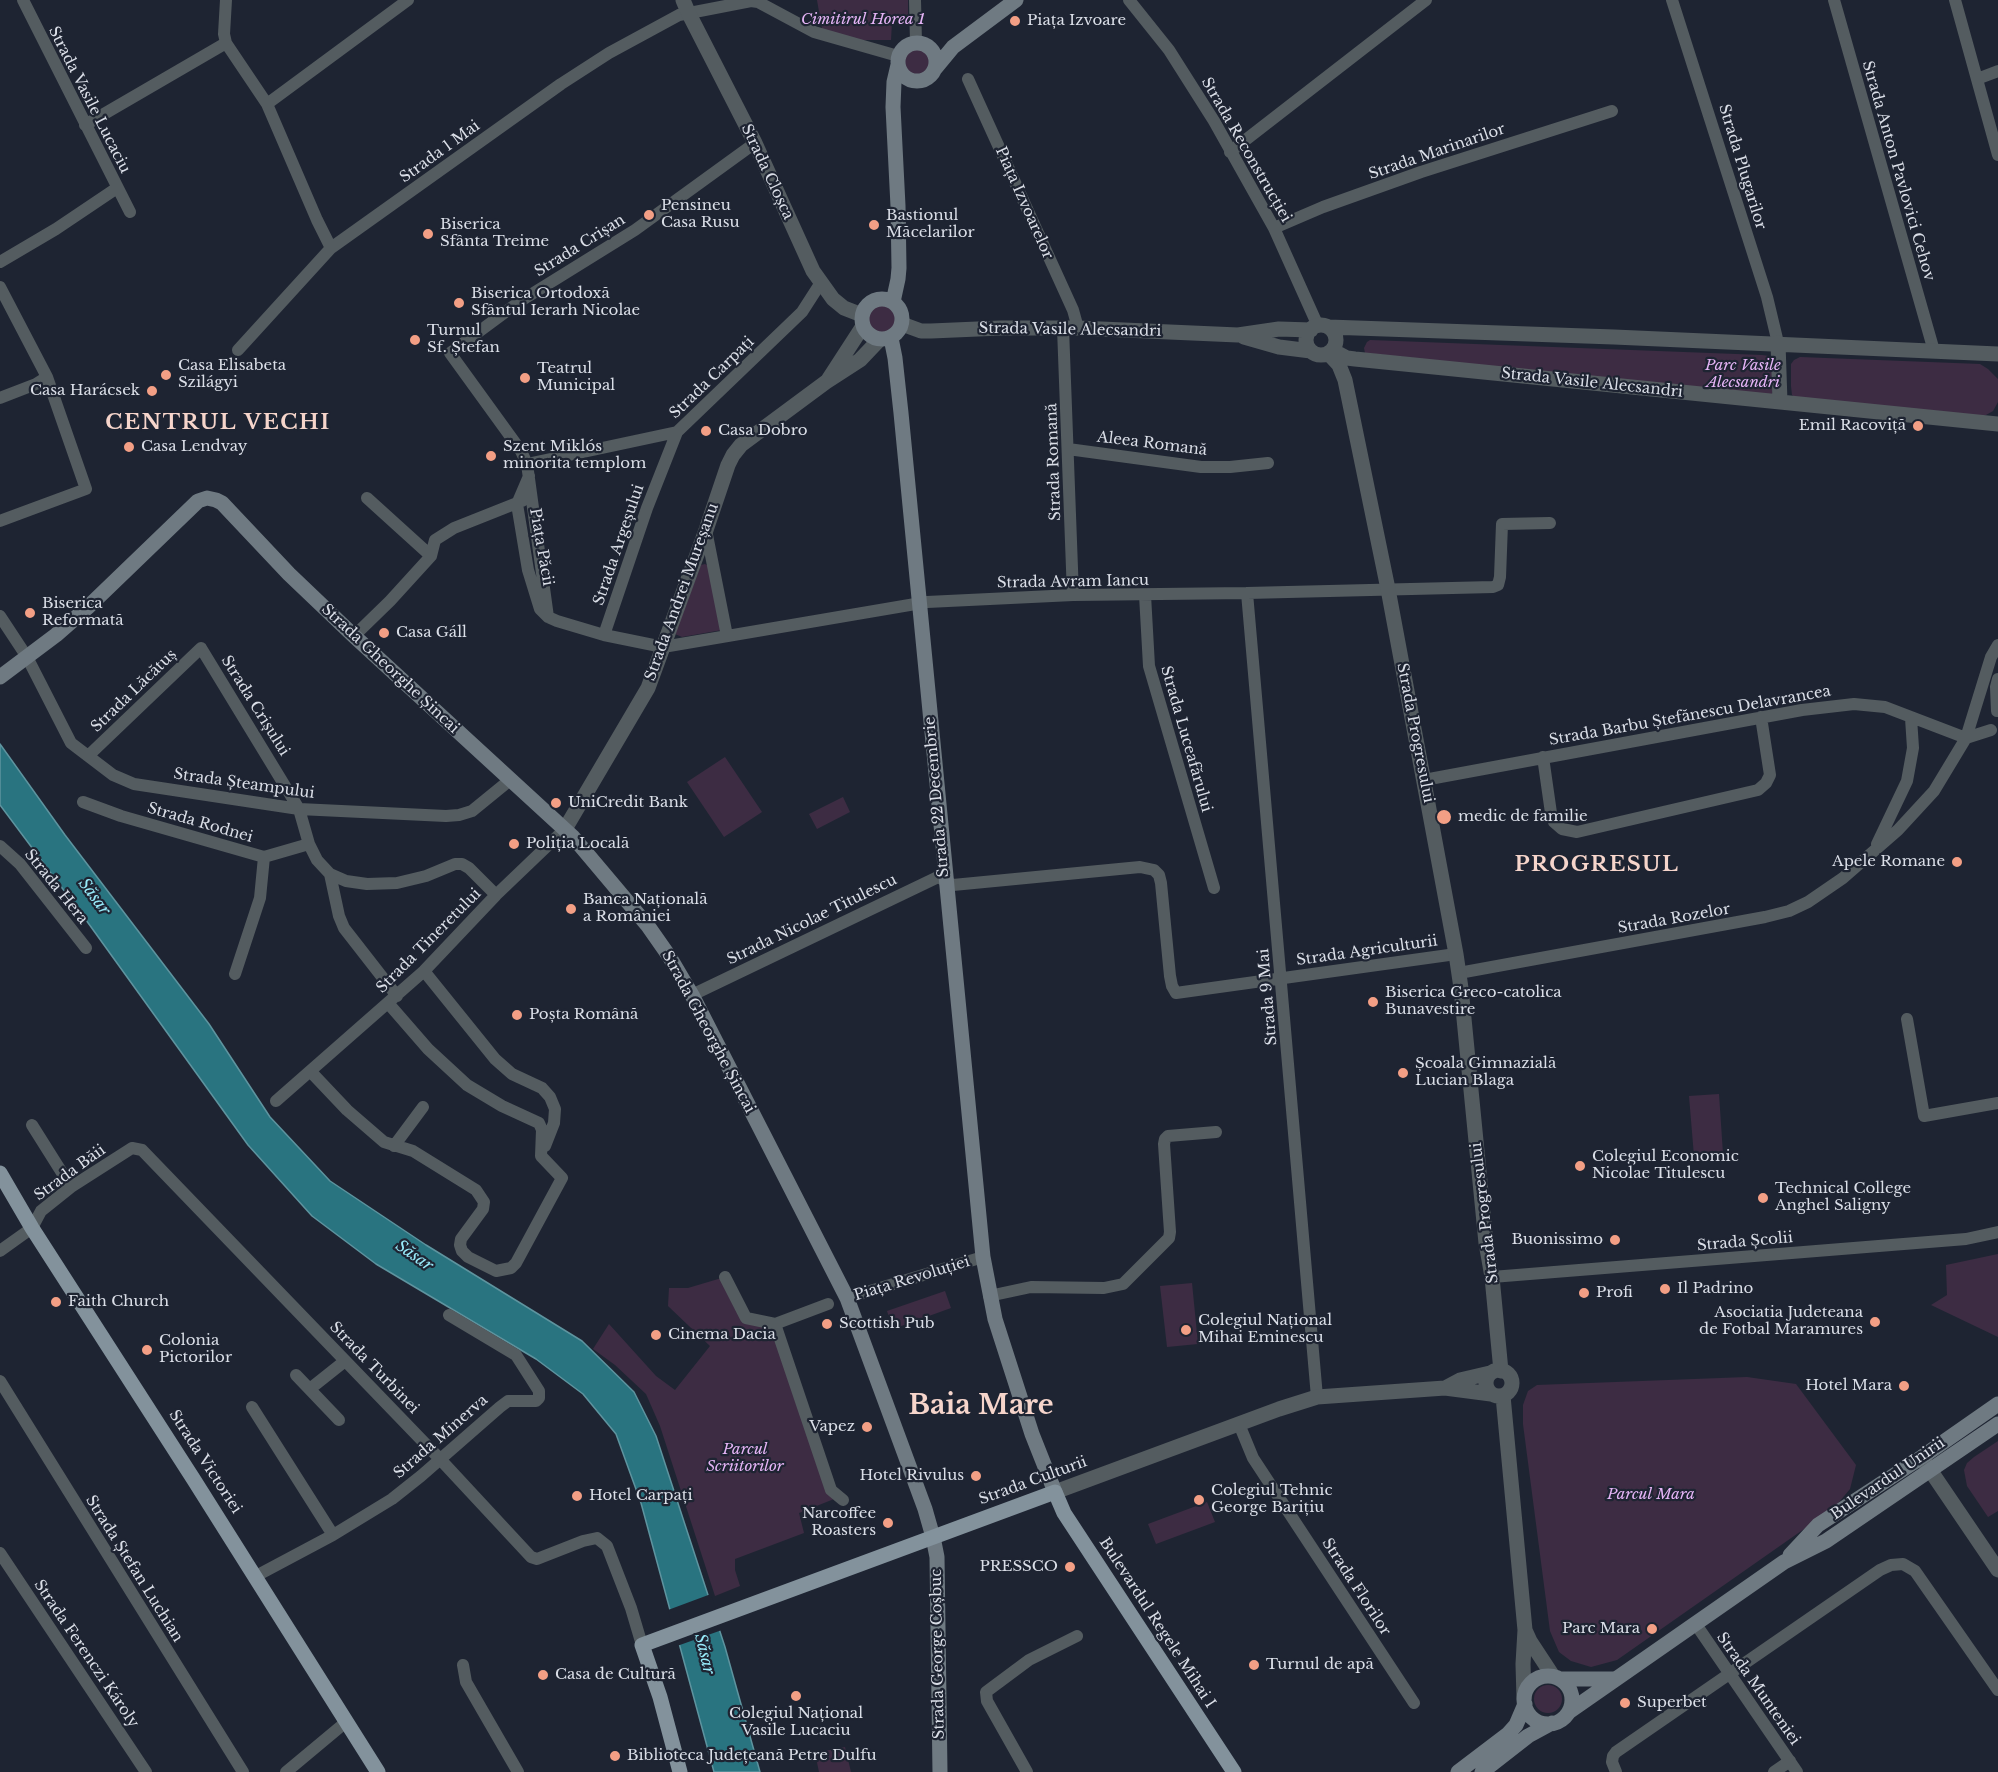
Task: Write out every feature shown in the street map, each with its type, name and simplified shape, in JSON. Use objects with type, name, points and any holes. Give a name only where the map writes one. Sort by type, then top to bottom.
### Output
[{"type":"main road","points":[[893,107],[906,90],[927,78],[953,47],[1016,0]]},
{"type":"main road","points":[[893,302],[898,279],[899,234],[893,107],[898,61],[903,48],[921,44],[953,47]]},
{"type":"main road","points":[[921,44],[933,51],[936,57],[934,70]]},
{"type":"main road","points":[[898,61],[902,74],[907,79],[921,81]]},
{"type":"main road","points":[[877,299],[893,302],[901,312],[902,324],[897,334],[885,339],[870,336],[862,320],[867,305],[877,299]]},
{"type":"main road","name":"Strada 22 Decembrie","points":[[885,339],[895,358],[983,1257]]},
{"type":"main road","name":"Strada Gheorghe Șincai","points":[[27,657],[88,607],[198,501],[207,498],[216,500],[354,636],[566,829],[648,927],[669,956],[692,995],[847,1298]]},
{"type":"main road","points":[[0,677],[27,657]]},
{"type":"main road","name":"Strada Victoriei","points":[[0,1173],[378,1772]]},
{"type":"main road","name":"Piața Revoluției","points":[[983,1257],[989,1296],[1032,1434],[1055,1492]]},
{"type":"main road","name":"Piața Revoluției","points":[[847,1298],[925,1509],[933,1537]]},
{"type":"main road","name":"Bulevardul Unirii","points":[[1926,1463],[1998,1404]]},
{"type":"main road","name":"Bulevardul Unirii","points":[[1482,1772],[1528,1736],[1559,1721],[1613,1679],[1784,1562],[1818,1525],[1998,1424]]},
{"type":"main road","name":"Strada Culturii","points":[[642,1644],[1055,1492]]},
{"type":"main road","name":"Bulevardul Regele Mihai I","points":[[1055,1492],[1064,1514],[1234,1772]]},
{"type":"main road","name":"Strada George Coșbuc","points":[[933,1537],[937,1557],[940,1772]]},
{"type":"main road","points":[[642,1644],[660,1697],[680,1772]]},
{"type":"main road","points":[[1458,1772],[1516,1725],[1529,1685],[1540,1677],[1613,1679]]},
{"type":"main road","points":[[1557,1678],[1567,1684],[1572,1697],[1569,1711]]},
{"type":"main road","points":[[1525,1701],[1532,1717],[1538,1721],[1552,1723]]},
{"type":"street","name":"Strada Vasile Lucaciu","points":[[22,0],[130,212]]},
{"type":"street","points":[[226,0],[224,34],[226,43],[267,104],[331,248]]},
{"type":"street","points":[[267,104],[408,0]]},
{"type":"street","points":[[915,0],[921,44]]},
{"type":"street","name":"Strada Reconstrucției","points":[[1129,0],[1185,73],[1274,228],[1319,328]]},
{"type":"street","points":[[1230,152],[1426,0]]},
{"type":"street","name":"Strada Plugarilor","points":[[1672,0],[1767,297],[1778,344]]},
{"type":"street","name":"Strada Anton Pavlovici Cehov","points":[[1833,0],[1934,351]]},
{"type":"street","points":[[1955,0],[1998,155]]},
{"type":"street","name":"Strada 1 Mai","points":[[238,350],[331,248],[561,84],[655,27],[685,6],[758,2],[814,32],[898,61]]},
{"type":"street","name":"Strada Cloșca","points":[[685,6],[755,142],[820,284],[833,299],[862,320]]},
{"type":"street","points":[[85,125],[226,43]]},
{"type":"street","points":[[1977,79],[1998,71]]},
{"type":"street","name":"Piața Izvoarelor","points":[[968,79],[1073,310],[1071,328]]},
{"type":"street","name":"Strada Marinarilor","points":[[1274,228],[1323,207],[1422,172],[1612,111]]},
{"type":"street","name":"Strada Crișan","points":[[528,470],[521,451],[450,353],[519,302],[635,230],[755,142]]},
{"type":"street","points":[[0,262],[56,229],[117,188]]},
{"type":"street","name":"Strada Carpați","points":[[528,470],[677,432],[802,312],[820,284]]},
{"type":"street","points":[[0,520],[86,489],[47,377],[1,291]]},
{"type":"street","name":"Strada Andrei Mureșanu","points":[[826,382],[862,320]]},
{"type":"street","name":"Strada Vasile Alecsandri","points":[[902,324],[921,331],[1071,328],[1239,335],[1279,329],[1319,328],[1998,354]]},
{"type":"street","name":"Strada Romană","points":[[1071,328],[1068,449],[1073,595]]},
{"type":"street","points":[[1319,328],[1335,338],[1330,352],[1320,355],[1308,348],[1306,338],[1319,328]]},
{"type":"street","name":"Strada Vasile Alecsandri","points":[[1239,335],[1279,347],[1311,351]]},
{"type":"street","name":"Strada Andrei Mureșanu","points":[[566,829],[648,688],[728,465],[741,445],[826,382],[860,360],[885,339]]},
{"type":"street","points":[[1778,344],[1780,402]]},
{"type":"street","name":"Strada Vasile Alecsandri","points":[[1330,352],[1355,359],[1998,424]]},
{"type":"street","name":"Strada Progresului","points":[[1330,352],[1345,380],[1388,589],[1459,974],[1486,1243],[1492,1277],[1496,1372],[1486,1384],[1497,1395],[1525,1630],[1522,1664],[1525,1701]]},
{"type":"street","points":[[0,398],[36,384],[47,377]]},
{"type":"street","name":"Strada Argeșului","points":[[604,635],[647,508],[677,432]]},
{"type":"street","name":"Aleea Romană","points":[[1068,449],[1201,467],[1268,463]]},
{"type":"street","name":"Piața Păcii","points":[[528,470],[540,609],[548,617]]},
{"type":"street","name":"Piața Păcii","points":[[528,470],[518,504],[528,570],[540,594]]},
{"type":"street","points":[[367,498],[430,556]]},
{"type":"street","name":"Piața Păcii","points":[[354,636],[390,601],[430,556],[435,540],[444,533],[525,500],[532,503]]},
{"type":"street","name":"Strada Avram Iancu","points":[[548,617],[604,635],[663,647],[919,602],[1073,595],[1493,587],[1498,585],[1502,524],[1550,523]]},
{"type":"street","points":[[706,530],[727,636]]},
{"type":"street","name":"Strada 9 Mai","points":[[1247,593],[1314,1340],[1317,1397]]},
{"type":"street","name":"Strada Luceafărului","points":[[1145,595],[1149,666],[1214,888]]},
{"type":"street","name":"Strada Șteampului","points":[[0,616],[27,657],[71,743],[113,775],[134,784],[299,809],[459,815],[472,811],[510,780]]},
{"type":"street","name":"Strada Rozelor","points":[[1459,974],[1733,924],[1789,911],[1808,902],[1843,878],[1917,812],[1934,791],[1966,738],[1991,657],[1998,645]]},
{"type":"street","name":"Strada Lăcătuș","points":[[88,756],[201,648]]},
{"type":"street","name":"Strada Crișului","points":[[201,648],[299,809],[309,844],[317,860],[330,874]]},
{"type":"street","points":[[1966,738],[1994,733],[1990,721],[1997,711],[1998,679]]},
{"type":"street","name":"Strada Barbu Ștefănescu Delavrancea","points":[[1424,780],[1761,717],[1854,704],[1885,708],[1966,738]]},
{"type":"street","points":[[1543,758],[1554,822],[1562,829],[1577,832],[1758,790],[1766,783],[1770,775],[1761,717]]},
{"type":"street","name":"Strada Rozelor","points":[[1875,848],[1906,781],[1913,748],[1911,718]]},
{"type":"street","name":"Strada Rodnei","points":[[83,802],[121,816],[264,857],[309,844]]},
{"type":"street","name":"Strada Tineretului","points":[[276,1101],[424,971],[496,895],[566,829]]},
{"type":"street","name":"Strada Hera","points":[[0,846],[20,864],[86,948]]},
{"type":"street","points":[[235,974],[260,898],[264,857]]},
{"type":"street","points":[[330,874],[357,883],[397,882],[426,876],[455,864],[462,864],[469,867],[496,895]]},
{"type":"street","name":"Strada Nicolae Titulescu","points":[[692,995],[938,877],[953,885],[1140,867],[1154,870],[1161,883],[1170,976],[1176,993]]},
{"type":"street","points":[[311,1072],[347,1110],[384,1142],[413,1151],[426,1158],[480,1195],[484,1202],[483,1209],[461,1239],[462,1251],[468,1257],[496,1271],[511,1269],[562,1178],[541,1156],[542,1130],[539,1123],[502,1106],[467,1085],[428,1049],[344,928],[339,916],[330,874]]},
{"type":"street","name":"Strada Agriculturii","points":[[1176,993],[1456,954]]},
{"type":"street","points":[[424,971],[495,1059],[512,1074],[542,1088],[550,1097],[555,1109],[554,1123],[541,1156]]},
{"type":"street","points":[[1907,1019],[1924,1116],[1998,1103]]},
{"type":"street","points":[[394,1146],[423,1107]]},
{"type":"street","points":[[32,1125],[71,1188]]},
{"type":"street","points":[[989,1296],[1031,1287],[1104,1288],[1123,1284],[1169,1238],[1165,1139],[1168,1136],[1216,1132]]},
{"type":"street","name":"Strada Băii","points":[[0,1251],[33,1228],[41,1211],[71,1188],[132,1148]]},
{"type":"street","name":"Strada Turbinei","points":[[132,1148],[142,1150],[439,1458],[531,1557],[537,1559],[597,1538],[608,1546],[642,1644]]},
{"type":"street","name":"Strada Școlii","points":[[1492,1277],[1966,1239],[1998,1232]]},
{"type":"street","name":"Piața Revoluției","points":[[847,1298],[983,1257]]},
{"type":"street","points":[[725,1277],[746,1318],[775,1324],[828,1304]]},
{"type":"street","name":"Strada Minerva","points":[[256,1576],[333,1535],[392,1499],[508,1401],[536,1401],[539,1398],[539,1391],[516,1355],[449,1315]]},
{"type":"street","points":[[775,1324],[831,1490],[843,1500]]},
{"type":"street","points":[[311,1388],[345,1360]]},
{"type":"street","name":"Strada Progresului","points":[[1496,1372],[1508,1375],[1512,1382],[1510,1390],[1497,1395]]},
{"type":"street","name":"Strada Culturii","points":[[1445,1388],[1460,1380],[1496,1372]]},
{"type":"street","points":[[296,1374],[339,1420]]},
{"type":"street","name":"Strada Ștefan Luchian","points":[[0,1382],[243,1772]]},
{"type":"street","name":"Strada Culturii","points":[[1055,1492],[1317,1397],[1445,1388],[1497,1395]]},
{"type":"street","points":[[252,1407],[333,1535]]},
{"type":"street","name":"Strada Florilor","points":[[1239,1424],[1253,1458],[1414,1702]]},
{"type":"street","points":[[1926,1463],[1998,1570]]},
{"type":"street","name":"Strada Ferenczi Károly","points":[[0,1553],[146,1772]]},
{"type":"street","points":[[1617,1772],[1612,1762],[1616,1752],[1880,1570],[1892,1565],[1903,1564],[1915,1571],[1998,1690]]},
{"type":"street","name":"Strada Munteniei","points":[[1695,1623],[1797,1772]]},
{"type":"street","name":"Strada Progresului","points":[[1525,1630],[1530,1641],[1557,1678]]},
{"type":"street","points":[[1027,1772],[987,1701],[986,1692],[1029,1660],[1077,1636]]},
{"type":"street","points":[[464,1665],[466,1682],[518,1772]]},
{"type":"street","points":[[286,1772],[346,1722]]},
{"type":"street","points":[[1774,1772],[1790,1761]]},
{"type":"green space","name":"Cimitirul Horea 1","points":[[817,0],[908,0],[908,22],[892,22],[891,40],[860,40],[822,29]]},
{"type":"green space","points":[[916,48],[926,52],[930,62],[926,72],[916,76],[906,72],[902,62],[906,52]]},
{"type":"green space","points":[[882,303],[893,308],[898,319],[893,330],[882,335],[871,330],[866,319],[871,308]]},
{"type":"green space","name":"Parc Vasile Alecsandri","points":[[1370,340],[1762,355],[1774,360],[1772,396],[1365,353],[1364,348]]},
{"type":"green space","points":[[1800,357],[1980,364],[1998,379],[1998,402],[1993,411],[1977,417],[1796,398],[1792,395],[1791,364]]},
{"type":"green space","points":[[705,564],[710,567],[722,630],[682,637],[675,634],[701,565]]},
{"type":"green space","points":[[725,757],[762,812],[724,837],[687,782]]},
{"type":"green space","points":[[843,797],[850,812],[817,829],[809,814]]},
{"type":"green space","points":[[1719,1094],[1723,1154],[1694,1156],[1689,1096]]},
{"type":"green space","points":[[1998,1254],[1998,1337],[1931,1305],[1947,1295],[1946,1265]]},
{"type":"green space","name":"Parcul Scriitorilor","points":[[725,1277],[746,1318],[775,1324],[839,1497],[799,1513],[804,1533],[735,1559],[735,1570],[740,1586],[715,1596],[660,1426],[646,1394],[615,1365],[593,1349],[609,1324],[656,1376],[675,1390],[710,1346],[668,1306],[669,1288],[688,1288]]},
{"type":"green space","points":[[1192,1283],[1198,1344],[1167,1347],[1160,1286]]},
{"type":"green space","points":[[945,1291],[951,1308],[893,1329],[887,1311]]},
{"type":"green space","name":"Parcul Mara","points":[[1747,1377],[1796,1384],[1856,1465],[1850,1489],[1834,1508],[1617,1660],[1591,1667],[1571,1661],[1559,1652],[1550,1631],[1523,1424],[1523,1405],[1528,1391],[1537,1385]]},
{"type":"green space","points":[[1998,1441],[1998,1511],[1988,1517],[1967,1486],[1964,1470],[1967,1463],[1974,1457]]},
{"type":"green space","points":[[1207,1502],[1215,1522],[1156,1544],[1148,1524]]},
{"type":"green space","points":[[1548,1685],[1558,1689],[1562,1699],[1558,1709],[1548,1713],[1538,1709],[1534,1699],[1538,1689]]},
{"type":"green space","points":[[845,1747],[851,1772],[819,1772],[815,1753]]},
{"type":"water","name":"Săsar","points":[[0,744],[65,835],[209,1024],[270,1117],[330,1181],[426,1245],[582,1341],[634,1392],[656,1436],[725,1647],[760,1772],[714,1772],[641,1503],[616,1434],[583,1394],[536,1359],[376,1264],[312,1216],[248,1145],[0,805]]},
{"type":"pier","points":[[711,1594],[722,1630],[677,1646],[668,1610]]},
{"type":"place","name":"Piața Izvoare","points":[[1015,21]]},
{"type":"place","name":"Pensineu Casa Rusu","points":[[649,215]]},
{"type":"place","name":"Bastionul Măcelarilor","points":[[874,225]]},
{"type":"place","name":"Biserica Sfânta Treime","points":[[428,234]]},
{"type":"place","name":"Biserica Ortodoxă Sfântul Ierarh Nicolae","points":[[459,303]]},
{"type":"place","name":"Turnul Sf. Ștefan","points":[[415,340]]},
{"type":"place","name":"Casa Elisabeta Szilágyi","points":[[166,375]]},
{"type":"place","name":"Teatrul Municipal","points":[[525,378]]},
{"type":"place","name":"Casa Harácsek","points":[[152,391]]},
{"type":"place","name":"Emil Racoviță","points":[[1918,426]]},
{"type":"place","name":"Casa Dobro","points":[[706,431]]},
{"type":"place","name":"Casa Lendvay","points":[[129,447]]},
{"type":"place","name":"Szent Miklós minorita templom","points":[[491,456]]},
{"type":"place","name":"Biserica Reformată","points":[[30,613]]},
{"type":"place","name":"Casa Gáll","points":[[384,633]]},
{"type":"place","name":"UniCredit Bank","points":[[556,803]]},
{"type":"place","name":"medic de familie","points":[[1444,817]]},
{"type":"place","name":"Poliția Locală","points":[[514,844]]},
{"type":"place","name":"Apele Romane","points":[[1957,862]]},
{"type":"place","name":"Banca Națională a României","points":[[571,909]]},
{"type":"place","name":"Biserica Greco-catolica Bunavestire","points":[[1373,1002]]},
{"type":"place","name":"Poșta Română","points":[[517,1015]]},
{"type":"place","name":"Școala Gimnazială Lucian Blaga","points":[[1403,1073]]},
{"type":"place","name":"Colegiul Economic Nicolae Titulescu","points":[[1580,1166]]},
{"type":"place","name":"Technical College Anghel Saligny","points":[[1763,1198]]},
{"type":"place","name":"Buonissimo","points":[[1615,1240]]},
{"type":"place","name":"Il Padrino","points":[[1665,1289]]},
{"type":"place","name":"Profi","points":[[1584,1293]]},
{"type":"place","name":"Faith Church","points":[[56,1302]]},
{"type":"place","name":"Asociatia Judeteana de Fotbal Maramures","points":[[1875,1322]]},
{"type":"place","name":"Scottish Pub","points":[[827,1324]]},
{"type":"place","name":"Colegiul Național Mihai Eminescu","points":[[1186,1330]]},
{"type":"place","name":"Cinema Dacia","points":[[656,1335]]},
{"type":"place","name":"Colonia Pictorilor","points":[[147,1350]]},
{"type":"place","name":"Hotel Mara","points":[[1904,1386]]},
{"type":"place","name":"Vapez","points":[[867,1427]]},
{"type":"place","name":"Hotel Rivulus","points":[[976,1476]]},
{"type":"place","name":"Hotel Carpați","points":[[577,1496]]},
{"type":"place","name":"Colegiul Tehnic George Barițiu","points":[[1199,1500]]},
{"type":"place","name":"Narcoffee Roasters","points":[[888,1523]]},
{"type":"place","name":"PRESSCO","points":[[1070,1567]]},
{"type":"place","name":"Parc Mara","points":[[1652,1629]]},
{"type":"place","name":"Turnul de apă","points":[[1254,1665]]},
{"type":"place","name":"Casa de Cultură","points":[[543,1675]]},
{"type":"place","name":"Colegiul Național Vasile Lucaciu","points":[[796,1696]]},
{"type":"place","name":"Superbet","points":[[1625,1703]]},
{"type":"place","name":"Biblioteca Județeană Petre Dulfu","points":[[615,1756]]},
{"type":"district","name":"CENTRUL VECHI","points":[[218,423]]},
{"type":"district","name":"PROGRESUL","points":[[1597,865]]},
{"type":"district","name":"Baia Mare","points":[[981,1406]]}]
